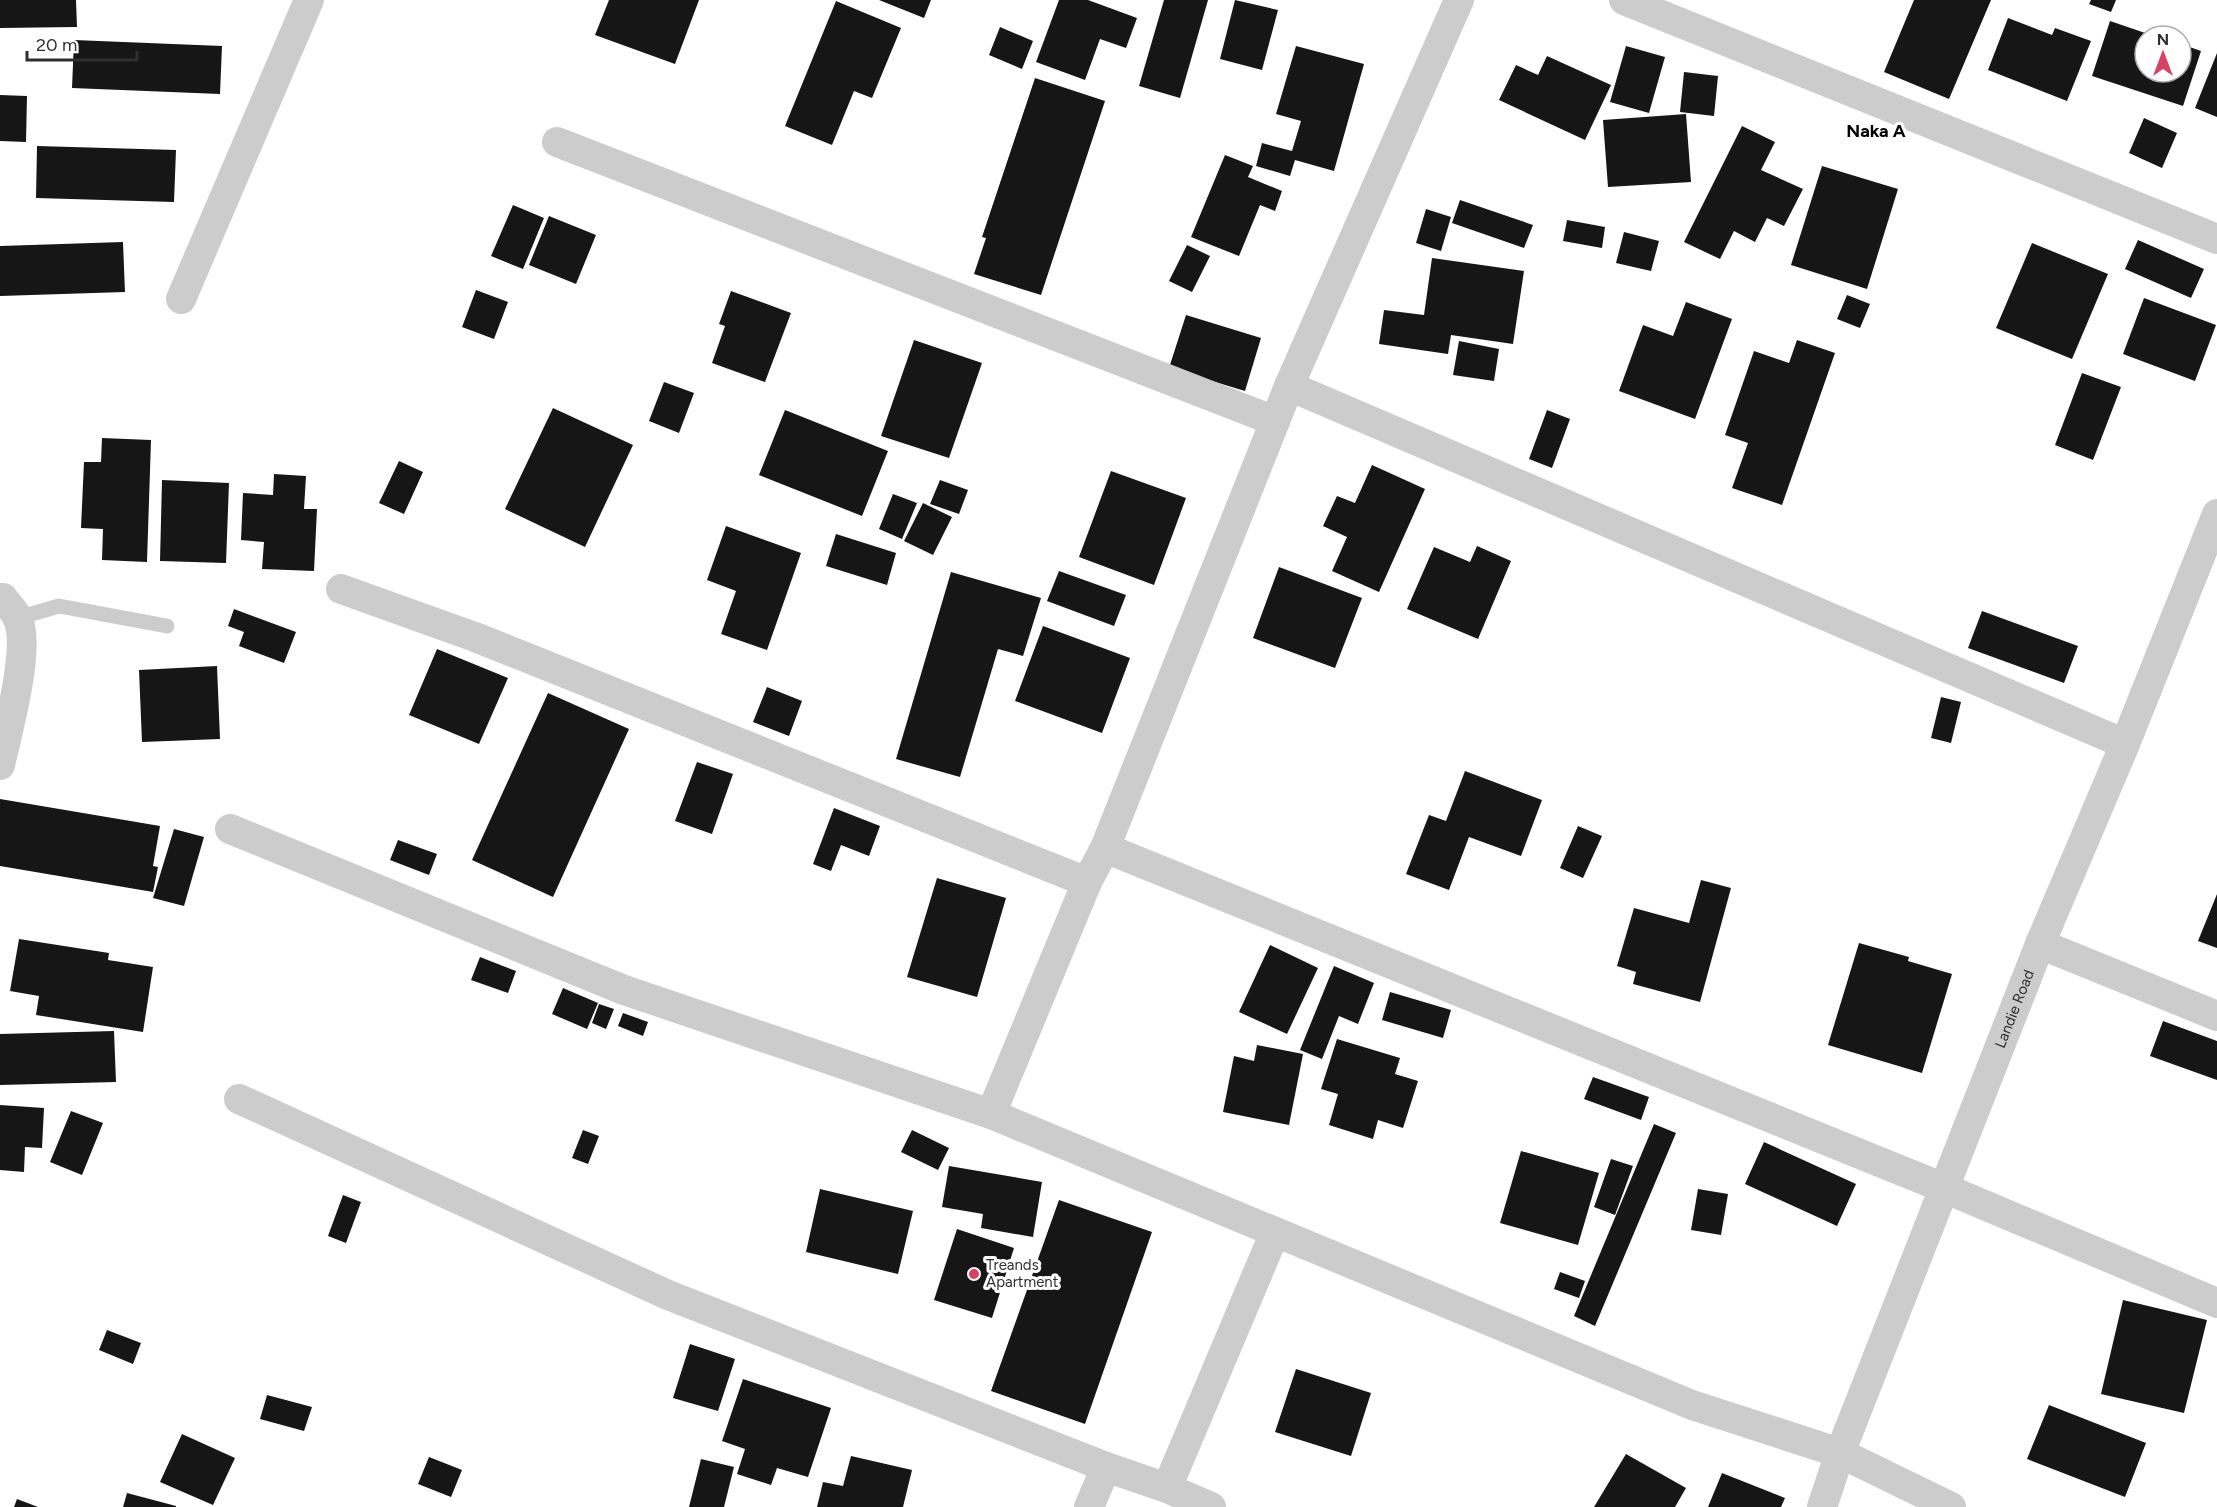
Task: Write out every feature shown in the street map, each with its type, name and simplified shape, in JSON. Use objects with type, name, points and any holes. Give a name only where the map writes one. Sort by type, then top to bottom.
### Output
[{"type":"street","points":[[181,299],[309,0]]},
{"type":"street","points":[[991,1114],[1087,882],[1105,848],[1289,386],[1459,0]]},
{"type":"street","points":[[1624,0],[2217,239]]},
{"type":"street","points":[[557,142],[1275,421]]},
{"type":"street","points":[[1289,386],[2125,744]]},
{"type":"street","name":"Landie Road","points":[[1821,1507],[1840,1453],[2040,944],[2125,744],[2217,514]]},
{"type":"street","points":[[341,589],[486,641],[1087,882]]},
{"type":"street","points":[[0,765],[17,685],[22,639],[9,608]]},
{"type":"street","points":[[230,829],[624,990],[991,1114],[1692,1405],[1840,1453],[1951,1507]]},
{"type":"street","points":[[1105,848],[1944,1188],[2217,1303]]},
{"type":"street","points":[[2040,944],[2217,1016]]},
{"type":"street","points":[[239,1099],[668,1295],[1211,1507]]},
{"type":"street","points":[[1167,1488],[1275,1232]]},
{"type":"street","points":[[1089,1507],[1106,1467]]},
{"type":"lane","points":[[9,608],[59,606],[167,626]]},
{"type":"building","points":[[0,0],[76,0],[77,27],[0,28]]},
{"type":"building","points":[[609,0],[699,0],[675,64],[595,35]]},
{"type":"building","points":[[879,0],[931,0],[924,18]]},
{"type":"building","points":[[1059,0],[1088,0],[1137,18],[1126,48],[1100,39],[1085,80],[1036,62]]},
{"type":"building","points":[[1164,0],[1208,0],[1180,98],[1139,86]]},
{"type":"building","points":[[1235,0],[1278,10],[1262,70],[1220,59]]},
{"type":"building","points":[[1914,0],[1991,0],[1949,99],[1884,72]]},
{"type":"building","points":[[2091,0],[2116,0],[2111,12],[2089,4]]},
{"type":"building","points":[[836,1],[901,28],[872,98],[854,91],[832,145],[785,126]]},
{"type":"building","points":[[2008,18],[2052,35],[2055,28],[2091,41],[2067,101],[1988,70]]},
{"type":"building","points":[[2110,21],[2133,29],[2133,84],[2190,84],[2183,106],[2092,76]]},
{"type":"building","points":[[1000,27],[1033,41],[1022,69],[989,55]]},
{"type":"building","points":[[74,40],[222,46],[220,94],[72,88]]},
{"type":"building","points":[[1296,46],[1364,64],[1334,171],[1295,160],[1290,176],[1256,166],[1262,143],[1292,151],[1301,121],[1276,114]]},
{"type":"building","points":[[1626,46],[1665,57],[1649,113],[1610,102]]},
{"type":"building","points":[[2193,48],[2201,51],[2193,75]]},
{"type":"building","points":[[2217,53],[2217,117],[2195,108]]},
{"type":"building","points":[[1547,56],[1611,85],[1585,140],[1499,100],[1516,65],[1538,75]]},
{"type":"building","points":[[1684,72],[1718,76],[1714,116],[1680,112]]},
{"type":"building","points":[[1035,78],[1105,101],[1041,295],[974,274],[986,238],[982,237]]},
{"type":"building","points":[[0,95],[27,96],[26,142],[0,141]]},
{"type":"building","points":[[1686,114],[1691,182],[1608,187],[1603,120]]},
{"type":"building","points":[[2144,118],[2177,133],[2162,168],[2129,153]]},
{"type":"building","points":[[1742,126],[1775,142],[1761,170],[1803,189],[1784,226],[1767,218],[1755,242],[1734,231],[1720,259],[1684,242]]},
{"type":"building","points":[[37,146],[176,150],[174,202],[36,198]]},
{"type":"building","points":[[1225,155],[1253,166],[1248,177],[1282,191],[1275,211],[1260,205],[1239,256],[1191,237]]},
{"type":"building","points":[[1822,166],[1898,189],[1867,289],[1791,265]]},
{"type":"building","points":[[1460,200],[1533,225],[1524,248],[1452,223]]},
{"type":"building","points":[[513,205],[544,218],[523,269],[491,256]]},
{"type":"building","points":[[1426,209],[1451,217],[1441,251],[1416,243]]},
{"type":"building","points":[[549,216],[596,235],[576,284],[529,265]]},
{"type":"building","points":[[1567,220],[1605,227],[1602,248],[1563,241]]},
{"type":"building","points":[[1624,232],[1659,241],[1651,271],[1616,263]]},
{"type":"building","points":[[2138,240],[2204,269],[2191,298],[2125,269]]},
{"type":"building","points":[[123,242],[125,292],[0,296],[0,246]]},
{"type":"building","points":[[2032,243],[2108,274],[2072,359],[1996,328]]},
{"type":"building","points":[[1187,245],[1210,256],[1192,292],[1169,281]]},
{"type":"building","points":[[1432,258],[1524,271],[1513,344],[1451,335],[1448,354],[1379,344],[1384,310],[1424,315]]},
{"type":"building","points":[[476,290],[508,302],[494,339],[462,327]]},
{"type":"building","points":[[731,291],[791,313],[765,382],[712,363],[725,326],[719,324]]},
{"type":"building","points":[[1847,295],[1870,304],[1860,328],[1837,319]]},
{"type":"building","points":[[2144,298],[2216,325],[2195,381],[2123,354]]},
{"type":"building","points":[[1686,302],[1732,319],[1695,419],[1619,391],[1643,325],[1673,336]]},
{"type":"building","points":[[1186,315],[1261,338],[1245,391],[1169,368]]},
{"type":"building","points":[[914,340],[982,363],[949,458],[881,436]]},
{"type":"building","points":[[1797,340],[1835,353],[1782,505],[1732,488],[1748,443],[1725,435],[1754,351],[1789,363]]},
{"type":"building","points":[[1459,341],[1499,349],[1494,381],[1453,375]]},
{"type":"building","points":[[2082,373],[2121,387],[2093,460],[2055,445]]},
{"type":"building","points":[[664,382],[694,393],[679,433],[649,421]]},
{"type":"building","points":[[553,408],[633,445],[585,547],[505,509]]},
{"type":"building","points":[[785,410],[888,451],[862,516],[759,475]]},
{"type":"building","points":[[1547,410],[1570,419],[1552,468],[1529,459]]},
{"type":"building","points":[[102,438],[151,440],[147,562],[102,560],[103,529],[81,528],[84,462],[101,462]]},
{"type":"building","points":[[399,461],[423,472],[404,514],[379,503]]},
{"type":"building","points":[[1372,465],[1425,489],[1379,592],[1332,571],[1347,537],[1323,526],[1337,496],[1355,503]]},
{"type":"building","points":[[1111,471],[1186,498],[1154,585],[1079,557]]},
{"type":"building","points":[[274,474],[306,476],[304,509],[317,509],[314,571],[262,569],[264,542],[241,540],[243,493],[273,495]]},
{"type":"building","points":[[162,480],[229,483],[226,563],[160,561]]},
{"type":"building","points":[[940,480],[968,490],[959,514],[930,504]]},
{"type":"building","points":[[893,494],[917,503],[902,539],[879,529]]},
{"type":"building","points":[[923,503],[952,517],[933,555],[904,541]]},
{"type":"building","points":[[726,526],[801,553],[767,650],[721,634],[736,591],[707,580]]},
{"type":"building","points":[[836,534],[896,553],[887,585],[826,566]]},
{"type":"building","points":[[1477,546],[1511,561],[1478,639],[1407,609],[1434,547],[1470,562]]},
{"type":"building","points":[[1279,567],[1362,598],[1335,668],[1253,638]]},
{"type":"building","points":[[1059,571],[1126,595],[1114,626],[1047,601]]},
{"type":"building","points":[[951,572],[1041,598],[1023,656],[998,649],[960,777],[896,759]]},
{"type":"building","points":[[234,609],[296,632],[284,663],[239,646],[244,632],[228,626]]},
{"type":"building","points":[[1982,611],[2078,646],[2064,683],[1968,648]]},
{"type":"building","points":[[1043,626],[1130,658],[1102,733],[1015,701]]},
{"type":"building","points":[[437,649],[508,678],[479,744],[409,715]]},
{"type":"building","points":[[217,666],[220,739],[142,742],[139,670]]},
{"type":"building","points":[[767,687],[802,701],[789,736],[753,722]]},
{"type":"building","points":[[548,693],[629,729],[553,897],[472,860]]},
{"type":"building","points":[[1941,697],[1961,702],[1951,743],[1931,738]]},
{"type":"building","points":[[697,762],[733,774],[712,834],[675,821]]},
{"type":"building","points":[[1465,771],[1542,800],[1521,856],[1469,837],[1449,890],[1406,874],[1429,815],[1446,821]]},
{"type":"building","points":[[0,799],[160,826],[153,866],[158,867],[153,892],[0,866]]},
{"type":"building","points":[[834,808],[880,826],[869,856],[841,845],[831,871],[813,864]]},
{"type":"building","points":[[1578,826],[1602,836],[1583,878],[1560,868]]},
{"type":"building","points":[[174,829],[204,837],[184,906],[153,898]]},
{"type":"building","points":[[398,840],[437,854],[429,875],[390,860]]},
{"type":"building","points":[[937,878],[1006,898],[977,997],[907,977]]},
{"type":"building","points":[[1701,880],[1731,888],[1700,1002],[1633,984],[1636,972],[1617,966],[1634,908],[1689,923]]},
{"type":"building","points":[[2217,894],[2217,948],[2198,941]]},
{"type":"building","points":[[19,939],[109,953],[108,960],[153,967],[143,1032],[36,1015],[39,996],[10,991]]},
{"type":"building","points":[[1859,943],[1909,957],[1908,961],[1952,974],[1922,1073],[1828,1045]]},
{"type":"building","points":[[1270,945],[1318,968],[1287,1034],[1239,1012]]},
{"type":"building","points":[[480,957],[516,971],[508,993],[471,980]]},
{"type":"building","points":[[1334,966],[1374,983],[1358,1024],[1339,1016],[1322,1059],[1300,1050]]},
{"type":"building","points":[[563,988],[598,1003],[587,1029],[552,1014]]},
{"type":"building","points":[[1390,992],[1451,1010],[1443,1038],[1382,1020]]},
{"type":"building","points":[[599,1004],[614,1009],[606,1029],[592,1023]]},
{"type":"building","points":[[623,1013],[648,1022],[643,1036],[618,1026]]},
{"type":"building","points":[[2163,1021],[2217,1041],[2217,1080],[2150,1056]]},
{"type":"building","points":[[114,1031],[116,1082],[0,1085],[0,1034]]},
{"type":"building","points":[[1337,1039],[1400,1058],[1395,1074],[1418,1081],[1403,1128],[1378,1120],[1373,1139],[1329,1125],[1338,1094],[1321,1089]]},
{"type":"building","points":[[1257,1045],[1303,1054],[1289,1125],[1223,1112],[1234,1056],[1254,1061]]},
{"type":"building","points":[[1593,1077],[1649,1097],[1641,1120],[1584,1099]]},
{"type":"building","points":[[0,1105],[44,1108],[42,1148],[25,1147],[24,1172],[0,1170]]},
{"type":"building","points":[[71,1111],[103,1123],[82,1175],[50,1162]]},
{"type":"building","points":[[1654,1124],[1676,1133],[1595,1326],[1574,1316]]},
{"type":"building","points":[[583,1130],[599,1136],[588,1164],[572,1158]]},
{"type":"building","points":[[912,1130],[949,1148],[938,1170],[901,1152]]},
{"type":"building","points":[[1764,1142],[1856,1184],[1837,1226],[1745,1184]]},
{"type":"building","points":[[1521,1151],[1599,1173],[1578,1245],[1500,1223]]},
{"type":"building","points":[[1611,1159],[1633,1166],[1615,1215],[1594,1207]]},
{"type":"building","points":[[949,1166],[1042,1182],[1033,1237],[981,1228],[983,1214],[942,1207]]},
{"type":"building","points":[[820,1189],[913,1211],[898,1274],[806,1252]]},
{"type":"building","points":[[1698,1189],[1728,1194],[1721,1235],[1691,1230]]},
{"type":"building","points":[[343,1195],[361,1202],[346,1243],[328,1236]]},
{"type":"building","points":[[1059,1200],[1152,1232],[1085,1424],[991,1391]]},
{"type":"building","name":"Treands Apartment","points":[[957,1229],[1014,1248],[992,1318],[934,1300]]},
{"type":"building","points":[[1560,1272],[1585,1281],[1579,1298],[1554,1289]]},
{"type":"building","points":[[2123,1300],[2207,1320],[2184,1413],[2101,1394]]},
{"type":"building","points":[[107,1330],[141,1343],[133,1364],[99,1350]]},
{"type":"building","points":[[690,1344],[735,1359],[718,1411],[673,1398]]},
{"type":"building","points":[[1296,1369],[1371,1393],[1351,1456],[1275,1432]]},
{"type":"building","points":[[743,1379],[831,1408],[808,1477],[777,1468],[771,1485],[737,1474],[745,1449],[722,1441]]},
{"type":"building","points":[[267,1395],[312,1407],[304,1431],[260,1419]]},
{"type":"building","points":[[2049,1405],[2146,1443],[2125,1497],[2027,1459]]},
{"type":"building","points":[[182,1434],[235,1458],[213,1505],[160,1482]]},
{"type":"building","points":[[1626,1454],[1686,1488],[1675,1507],[1594,1507]]},
{"type":"building","points":[[851,1456],[912,1470],[903,1507],[817,1507],[823,1482],[843,1486]]},
{"type":"building","points":[[429,1457],[462,1470],[451,1497],[418,1484]]},
{"type":"building","points":[[701,1459],[734,1467],[724,1507],[689,1507]]},
{"type":"building","points":[[1722,1473],[1785,1498],[1781,1507],[1708,1507]]},
{"type":"building","points":[[127,1493],[176,1506],[176,1507],[123,1507]]},
{"type":"building","points":[[17,1499],[38,1507],[14,1507]]},
{"type":"place","name":"Treands Apartment","points":[[974,1274]]},
{"type":"district","name":"Naka A","points":[[1876,131]]}]
